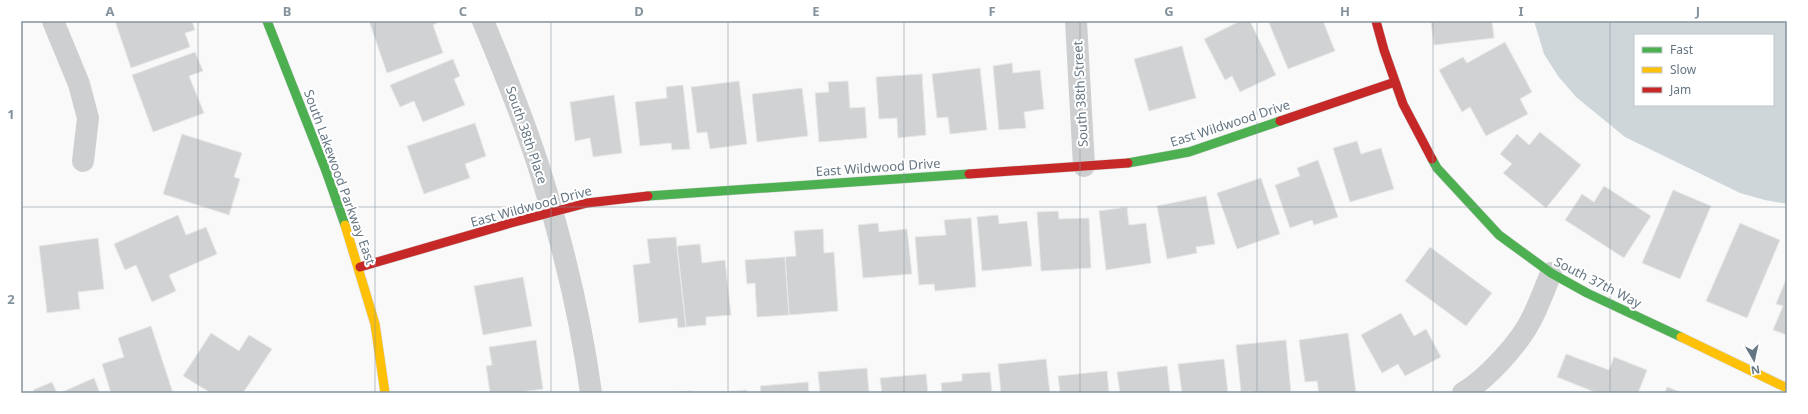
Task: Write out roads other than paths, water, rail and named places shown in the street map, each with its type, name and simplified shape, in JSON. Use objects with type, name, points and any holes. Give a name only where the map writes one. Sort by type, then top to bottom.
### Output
[{"type":"street","points":[[53,21],[79,84],[88,118],[83,161]]},
{"type":"street","name":"South Lakewood Parkway East","points":[[267,21],[336,196],[360,267],[375,326],[385,393]]},
{"type":"street","name":"South 38th Place","points":[[483,21],[512,91],[541,174],[564,256],[587,365],[591,393]]},
{"type":"street","name":"South 38th Street","points":[[1076,21],[1084,166]]},
{"type":"street","name":"South 37th Way","points":[[1376,21],[1402,104],[1437,168],[1499,235],[1551,274],[1587,293],[1787,388]]},
{"type":"street","name":"East Wildwood Drive","points":[[360,267],[587,203],[633,197],[1128,163],[1189,152],[1395,82]]},
{"type":"street","points":[[1463,393],[1472,388],[1505,357],[1532,318],[1551,274]]}]
